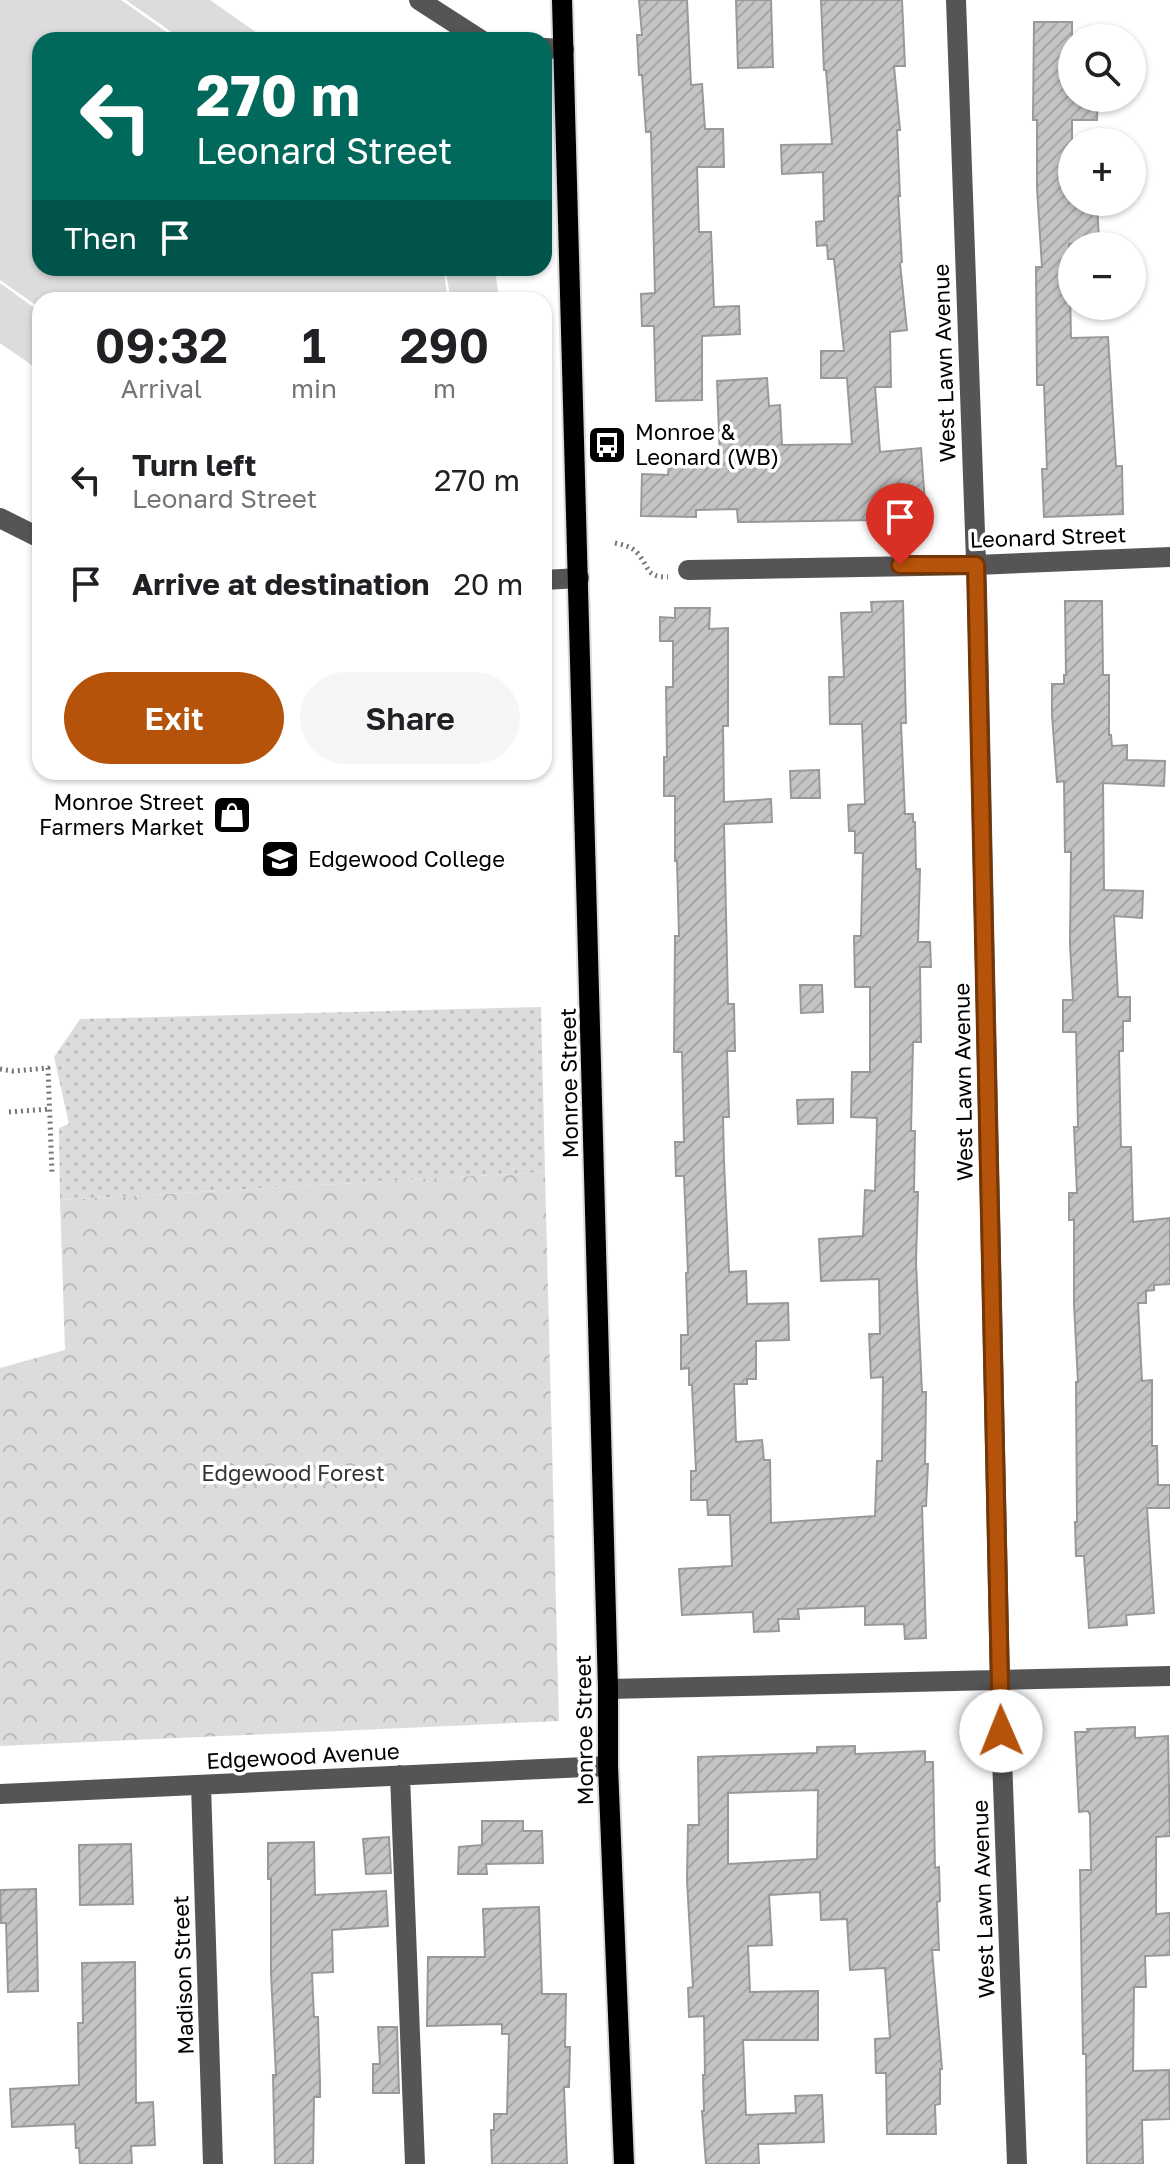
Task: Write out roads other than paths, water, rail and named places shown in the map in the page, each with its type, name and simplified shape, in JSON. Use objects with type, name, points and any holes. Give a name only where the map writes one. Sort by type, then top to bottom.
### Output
[{"type":"main road","name":"Monroe Street","points":[[562,0],[554,49],[579,578],[608,1766],[624,2164]]},
{"type":"street","points":[[419,0],[469,32]]},
{"type":"street","name":"West Lawn Avenue","points":[[956,0],[976,565],[1000,1681],[1017,2164]]},
{"type":"street","points":[[0,518],[32,534]]},
{"type":"street","name":"Leonard Street","points":[[688,570],[976,565],[1170,557]]},
{"type":"street","points":[[552,580],[579,578]]},
{"type":"street","points":[[608,1689],[1170,1676]]},
{"type":"street","name":"Edgewood Avenue","points":[[0,1794],[608,1766]]},
{"type":"street","points":[[400,1775],[415,2164]]},
{"type":"street","name":"Madison Street","points":[[201,1785],[213,2164]]},
{"type":"place","name":"Monroe & Leonard (WB)","points":[[607,445]]},
{"type":"place","name":"Monroe Street Farmers Market","points":[[232,815]]},
{"type":"place","name":"Edgewood College","points":[[280,859]]},
{"type":"park label","name":"Edgewood Forest","points":[[293,1473]]}]
